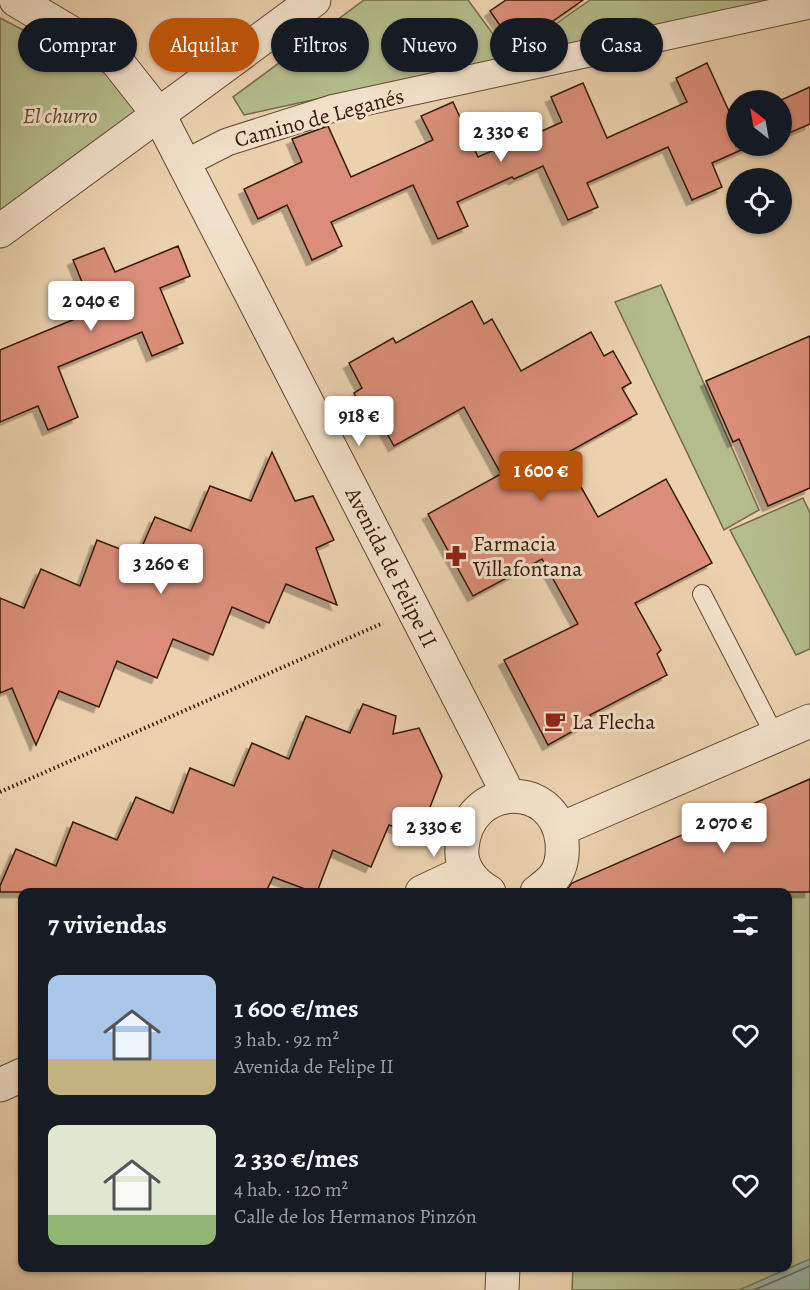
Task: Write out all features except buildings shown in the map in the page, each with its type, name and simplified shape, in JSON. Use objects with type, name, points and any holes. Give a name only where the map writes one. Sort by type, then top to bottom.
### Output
[{"type":"street","name":"Avenida de Felipe II","points":[[16,0],[115,59],[159,115],[473,725],[502,784],[504,796]]},
{"type":"street","points":[[0,231],[314,0]]},
{"type":"street","name":"Camino de Leganés","points":[[184,164],[227,142],[331,109],[810,5]]},
{"type":"street","points":[[561,829],[810,721]]},
{"type":"street","points":[[444,888],[478,882],[461,853],[463,834],[471,816],[486,803],[504,796],[522,797],[538,803],[552,814],[561,829],[564,854],[555,876],[542,888]]},
{"type":"street","points":[[0,1085],[18,1076]]},
{"type":"street","points":[[502,1290],[503,1272]]},
{"type":"lane","points":[[702,594],[775,736]]},
{"type":"path","points":[[0,792],[383,623]]},
{"type":"green space","points":[[364,0],[468,0],[490,30],[490,61],[478,64],[478,18],[381,18],[381,72],[441,72],[244,115],[233,97],[271,69],[271,72],[369,72],[369,18],[340,18]]},
{"type":"green space","points":[[590,0],[784,0],[663,26],[663,18],[580,18],[580,44],[568,47],[568,18],[564,18]]},
{"type":"green space","name":"El churro","points":[[0,18],[18,27],[18,72],[103,72],[159,115],[0,225]]},
{"type":"green space","points":[[661,285],[759,510],[724,530],[615,302]]},
{"type":"green space","points":[[803,498],[810,513],[810,649],[796,655],[730,530]]},
{"type":"green space","points":[[810,779],[810,1290],[572,1290],[573,1272],[792,1272],[792,888],[593,888],[594,874]]},
{"type":"water","points":[[810,1259],[810,1290],[739,1290],[780,1272],[792,1272],[792,1267]]},
{"type":"place","name":"Farmacia Villafontana","points":[[456,556]]},
{"type":"place","name":"La Flecha","points":[[555,721]]}]
